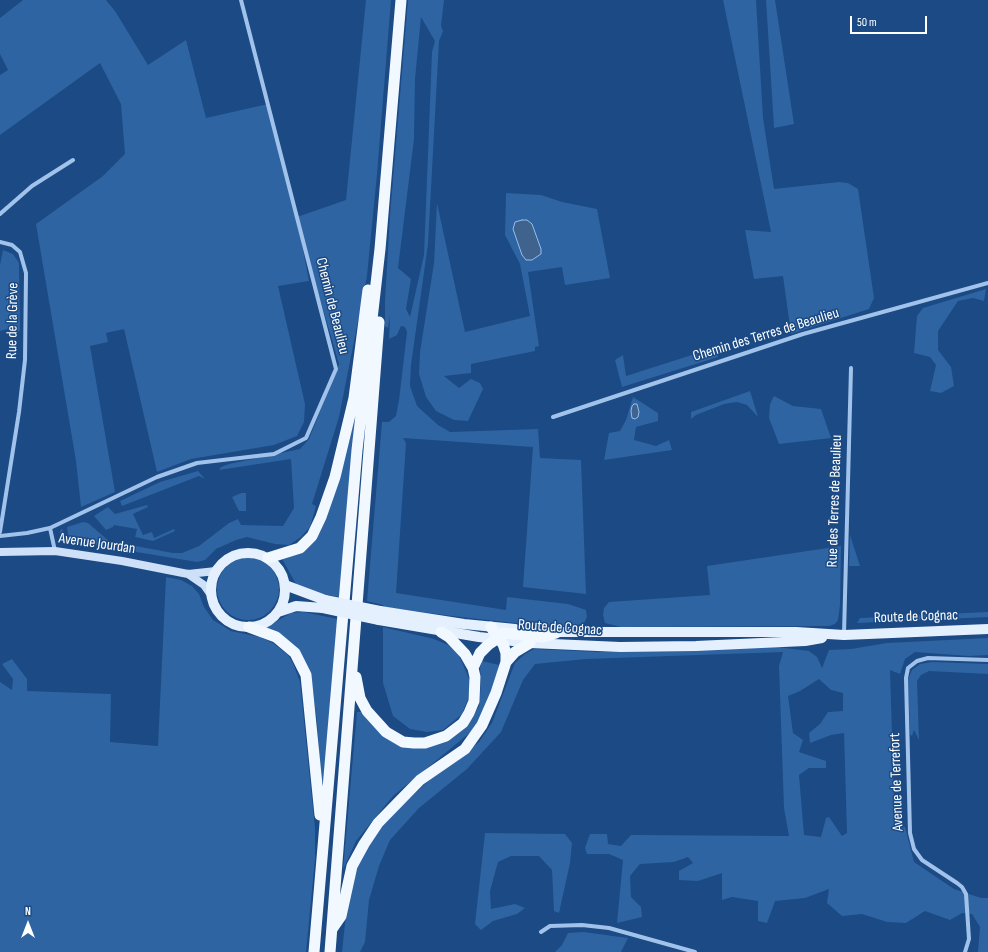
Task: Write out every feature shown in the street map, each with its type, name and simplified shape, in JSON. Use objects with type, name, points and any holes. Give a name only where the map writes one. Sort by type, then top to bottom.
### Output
[{"type":"highway","points":[[314,952],[357,450],[380,249],[401,0]]},
{"type":"highway","points":[[330,952],[378,326],[380,249]]},
{"type":"highway","points":[[268,558],[300,548],[312,536],[321,517],[335,477],[354,398],[367,294],[380,249]]},
{"type":"highway","points":[[249,627],[276,637],[286,645],[295,653],[306,675],[323,844]]},
{"type":"highway","points":[[332,929],[341,916],[352,866],[378,823],[420,780],[465,749],[482,725],[496,693],[506,662],[506,653],[503,644],[491,627]]},
{"type":"highway","points":[[354,649],[356,681],[360,698],[367,711],[386,732],[403,742],[425,744],[456,730],[463,723],[474,701],[475,689],[473,668],[458,645],[441,632]]},
{"type":"highway","points":[[473,668],[480,654],[488,644],[503,633],[543,637],[556,633]]},
{"type":"highway","points":[[506,662],[515,652],[530,643]]},
{"type":"main road","name":"Avenue Jourdan","points":[[0,552],[56,551],[122,561],[188,574],[216,571]]},
{"type":"main road","points":[[246,553],[257,554],[268,558],[280,570],[285,586],[285,595],[278,612],[270,620],[260,625],[249,627],[228,621],[219,613],[212,595],[212,581],[216,571],[224,562],[234,556],[246,553]]},
{"type":"main road","name":"Avenue Jourdan","points":[[188,574],[204,585],[212,595]]},
{"type":"main road","name":"Route de Cognac","points":[[285,586],[324,604],[441,632],[530,643],[620,647],[681,647],[805,641],[844,635]]},
{"type":"main road","name":"Route de Cognac","points":[[278,612],[288,607],[324,604]]},
{"type":"main road","name":"Route de Cognac","points":[[379,616],[434,620],[556,633],[796,632],[844,635],[988,629]]},
{"type":"street","name":"Chemin de Beaulieu","points":[[0,536],[27,533],[50,528],[157,477],[197,464],[274,454],[306,438],[336,369],[240,0]]},
{"type":"street","points":[[0,214],[32,186],[73,160]]},
{"type":"street","name":"Rue de la Grève","points":[[0,242],[12,245],[20,252],[26,273],[25,360],[19,412],[0,532]]},
{"type":"street","name":"Chemin des Terres de Beaulieu","points":[[553,417],[803,334],[988,284]]},
{"type":"street","name":"Rue des Terres de Beaulieu","points":[[844,635],[851,368]]},
{"type":"street","points":[[50,528],[56,551]]},
{"type":"street","name":"Avenue de Terrefort","points":[[964,952],[969,939],[966,894],[957,882],[922,860],[914,849],[910,833],[906,678],[908,668],[917,661],[928,658],[988,660]]},
{"type":"street","points":[[541,932],[550,926],[582,924],[609,928],[695,952]]},
{"type":"shaded area","points":[[23,0],[106,0],[115,11],[148,65],[186,40],[206,118],[268,104],[297,217],[346,200],[366,0],[391,0],[367,276],[339,417],[312,504],[316,506],[310,527],[301,537],[289,545],[275,544],[247,537],[216,549],[205,560],[197,562],[82,543],[71,540],[68,534],[67,527],[83,522],[88,523],[109,541],[173,553],[182,553],[199,546],[229,523],[238,519],[241,525],[283,526],[294,508],[291,459],[219,470],[221,467],[229,464],[300,449],[309,439],[339,364],[298,223],[309,281],[278,286],[305,404],[304,422],[297,436],[274,445],[191,459],[157,472],[124,329],[106,333],[108,342],[90,346],[115,492],[81,507],[76,461],[36,224],[103,176],[125,154],[121,104],[100,63],[0,135],[0,75],[8,70],[0,54],[0,18]]},
{"type":"shaded area","points":[[408,0],[444,0],[441,26],[443,31],[439,41],[428,244],[411,365],[410,386],[417,406],[438,425],[450,432],[538,429],[540,458],[581,460],[586,594],[523,587],[533,447],[403,438],[406,443],[396,593],[506,610],[507,597],[568,604],[586,610],[587,617],[584,623],[574,626],[542,626],[384,607],[383,605],[367,601],[382,422],[389,422],[396,416],[407,332],[405,327],[401,326],[397,335],[389,339],[390,315],[388,328],[385,326],[390,216]],"holes":[[[421,17],[435,41],[432,52],[424,255],[410,317],[406,309],[411,279],[398,268],[414,139],[415,79]]]},
{"type":"shaded area","points":[[723,0],[756,0],[763,118],[774,189],[839,182],[848,183],[858,189],[874,298],[869,309],[791,334],[783,276],[754,279],[745,230],[771,232]]},
{"type":"shaded area","points":[[766,0],[775,0],[794,124],[774,128]]},
{"type":"shaded area","points":[[506,193],[541,195],[562,202],[597,209],[610,278],[565,285],[562,267],[528,272],[539,346],[535,347],[535,351],[471,364],[471,373],[444,376],[459,388],[471,379],[480,383],[483,389],[468,421],[454,420],[436,411],[426,397],[419,374],[420,352],[434,263],[437,203],[465,332],[530,316],[520,264],[505,235]]},
{"type":"shaded area","points":[[527,220],[532,224],[541,249],[541,254],[532,260],[526,260],[522,255],[513,229],[515,222]]},
{"type":"shaded area","points":[[3,250],[13,254],[19,263],[20,330],[16,334],[11,328],[0,331],[0,265]]},
{"type":"shaded area","points":[[986,289],[984,301],[973,298],[958,301],[938,331],[938,350],[951,367],[954,386],[941,393],[930,391],[936,365],[930,357],[914,353],[917,316],[923,308]]},
{"type":"shaded area","points":[[717,347],[718,357],[622,387],[615,360],[623,355],[626,376]]},
{"type":"shaded area","points":[[750,391],[758,417],[747,405],[737,402],[724,404],[696,415],[691,419],[691,412]]},
{"type":"shaded area","points":[[774,396],[793,406],[821,409],[831,438],[779,444],[769,418],[770,404]]},
{"type":"shaded area","points":[[633,397],[658,413],[658,421],[636,427],[634,440],[656,446],[669,440],[672,450],[604,460],[609,433],[620,431],[626,420]]},
{"type":"shaded area","points":[[634,404],[637,404],[639,412],[638,417],[635,419],[632,418],[631,411]]},
{"type":"shaded area","points":[[356,408],[359,408],[339,597],[305,591],[296,584],[281,557],[305,548]]},
{"type":"shaded area","points":[[198,471],[205,479],[199,476],[122,506],[120,501],[160,482]]},
{"type":"shaded area","points":[[241,493],[246,493],[246,511],[239,511],[232,497]]},
{"type":"shaded area","points":[[147,505],[148,507],[133,514],[143,535],[152,532],[154,538],[174,529],[175,531],[153,541],[135,537],[137,529],[114,525],[106,530],[94,516],[108,507],[115,514]]},
{"type":"shaded area","points":[[62,529],[69,543],[60,539],[60,531]]},
{"type":"shaded area","points":[[850,535],[860,566],[849,566]]},
{"type":"shaded area","points":[[841,546],[840,605],[838,620],[835,624],[829,626],[621,627],[605,623],[603,615],[604,608],[609,602],[710,595],[707,566]]},
{"type":"shaded area","points":[[242,558],[254,558],[266,563],[274,571],[279,583],[279,595],[274,607],[266,615],[254,620],[242,620],[230,615],[222,607],[217,595],[217,583],[222,571],[230,563]]},
{"type":"shaded area","points":[[166,577],[181,580],[192,586],[199,594],[204,607],[213,620],[231,631],[260,637],[273,643],[288,655],[293,663],[300,682],[315,828],[315,859],[306,952],[0,952],[0,682],[12,690],[13,679],[2,664],[12,659],[27,679],[27,691],[111,694],[110,742],[158,746]]},
{"type":"shaded area","points":[[303,612],[338,619],[324,783],[321,782],[317,721],[311,678],[265,628],[291,613]]},
{"type":"shaded area","points":[[988,612],[988,617],[857,623],[860,618]]},
{"type":"shaded area","points":[[383,627],[434,639],[448,645],[458,653],[470,681],[468,699],[462,714],[443,730],[427,732],[410,729],[393,716],[383,683]]},
{"type":"shaded area","points":[[988,638],[988,655],[969,656],[915,652],[905,659],[900,674],[890,670],[895,829],[905,827],[914,862],[954,889],[981,898],[988,898],[988,952],[978,952],[980,927],[972,914],[962,913],[950,920],[925,911],[906,923],[887,922],[862,914],[842,916],[827,903],[829,889],[805,898],[775,901],[767,923],[758,921],[758,901],[732,897],[722,900],[722,873],[698,881],[679,880],[679,871],[693,863],[688,857],[674,862],[640,864],[630,876],[631,897],[641,907],[642,917],[617,923],[623,860],[609,854],[587,854],[585,848],[590,834],[607,834],[608,844],[621,846],[631,835],[789,836],[784,808],[779,666],[783,652],[586,659],[535,664],[523,680],[501,732],[467,769],[419,808],[390,840],[379,866],[369,900],[365,942],[360,952],[342,952],[347,904],[353,878],[365,849],[384,823],[426,783],[479,742],[492,723],[515,663],[525,654],[534,649],[600,652],[777,647],[809,651],[817,657],[822,668],[829,650],[851,649],[887,643]],"holes":[[[819,679],[831,690],[843,693],[843,711],[828,712],[820,724],[809,733],[810,743],[831,735],[844,733],[847,833],[842,836],[829,817],[826,818],[821,837],[804,835],[799,775],[809,768],[826,768],[826,761],[799,752],[803,740],[793,733],[788,696],[800,691]]]},
{"type":"shaded area","points":[[482,661],[499,665],[495,684],[482,715],[472,731],[393,796],[356,841],[343,870],[357,712],[362,712],[394,741],[448,741],[466,728],[479,706],[481,683],[480,668]]},
{"type":"shaded area","points":[[932,662],[988,664],[988,674],[929,671],[921,675],[917,681],[919,740],[914,730],[912,736],[910,734],[908,679],[912,670],[920,664]]},
{"type":"shaded area","points":[[485,833],[565,834],[572,843],[570,863],[559,913],[554,911],[552,870],[539,856],[511,856],[498,862],[490,891],[491,909],[515,904],[525,908],[517,914],[493,921],[481,930],[475,924]]},
{"type":"shaded area","points":[[584,932],[628,938],[621,952],[555,952],[562,945],[568,933]]}]
